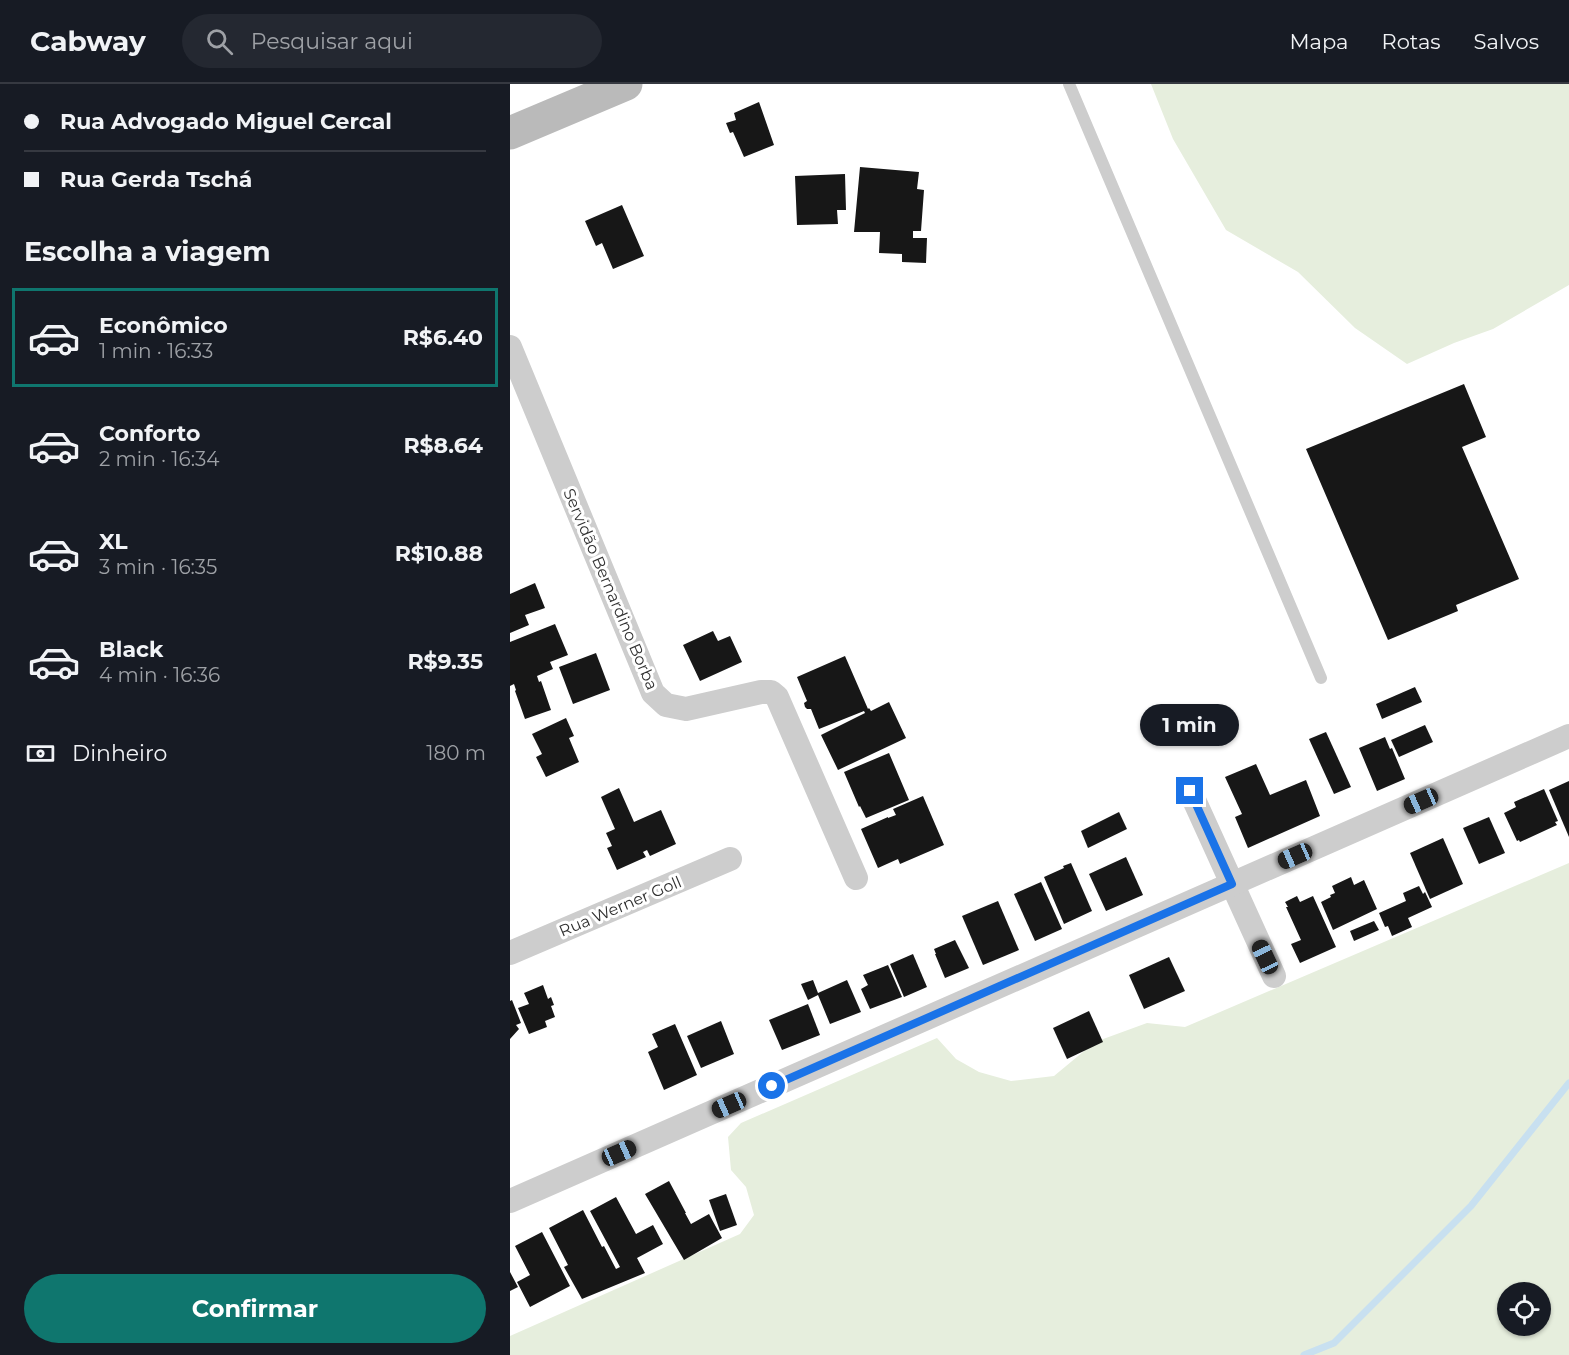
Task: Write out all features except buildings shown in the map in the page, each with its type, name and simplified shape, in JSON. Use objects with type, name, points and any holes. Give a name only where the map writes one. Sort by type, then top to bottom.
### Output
[{"type":"main road","points":[[510,133],[626,84]]},
{"type":"street","name":"Servidão Bernardino Borba","points":[[510,347],[653,693],[666,705],[686,708],[761,692],[771,692],[777,697],[856,878]]},
{"type":"street","points":[[510,1201],[1569,736]]},
{"type":"street","points":[[1190,791],[1274,976]]},
{"type":"street","name":"Rua Werner Goll","points":[[510,953],[730,859]]},
{"type":"lane","points":[[1069,84],[1321,678]]},
{"type":"green space","points":[[1151,84],[1569,84],[1569,285],[1493,329],[1407,364],[1355,328],[1298,272],[1226,230],[1173,139]]},
{"type":"green space","points":[[1569,863],[1569,1355],[510,1355],[510,1336],[740,1234],[754,1215],[746,1187],[731,1170],[728,1137],[741,1123],[937,1038],[956,1059],[979,1072],[1011,1081],[1054,1076],[1095,1042],[1147,1023],[1185,1027]]},
{"type":"waterway","points":[[1304,1355],[1334,1343],[1471,1206],[1569,1083]]},
{"type":"route","points":[[772,1086],[1232,884],[1190,791]]}]
